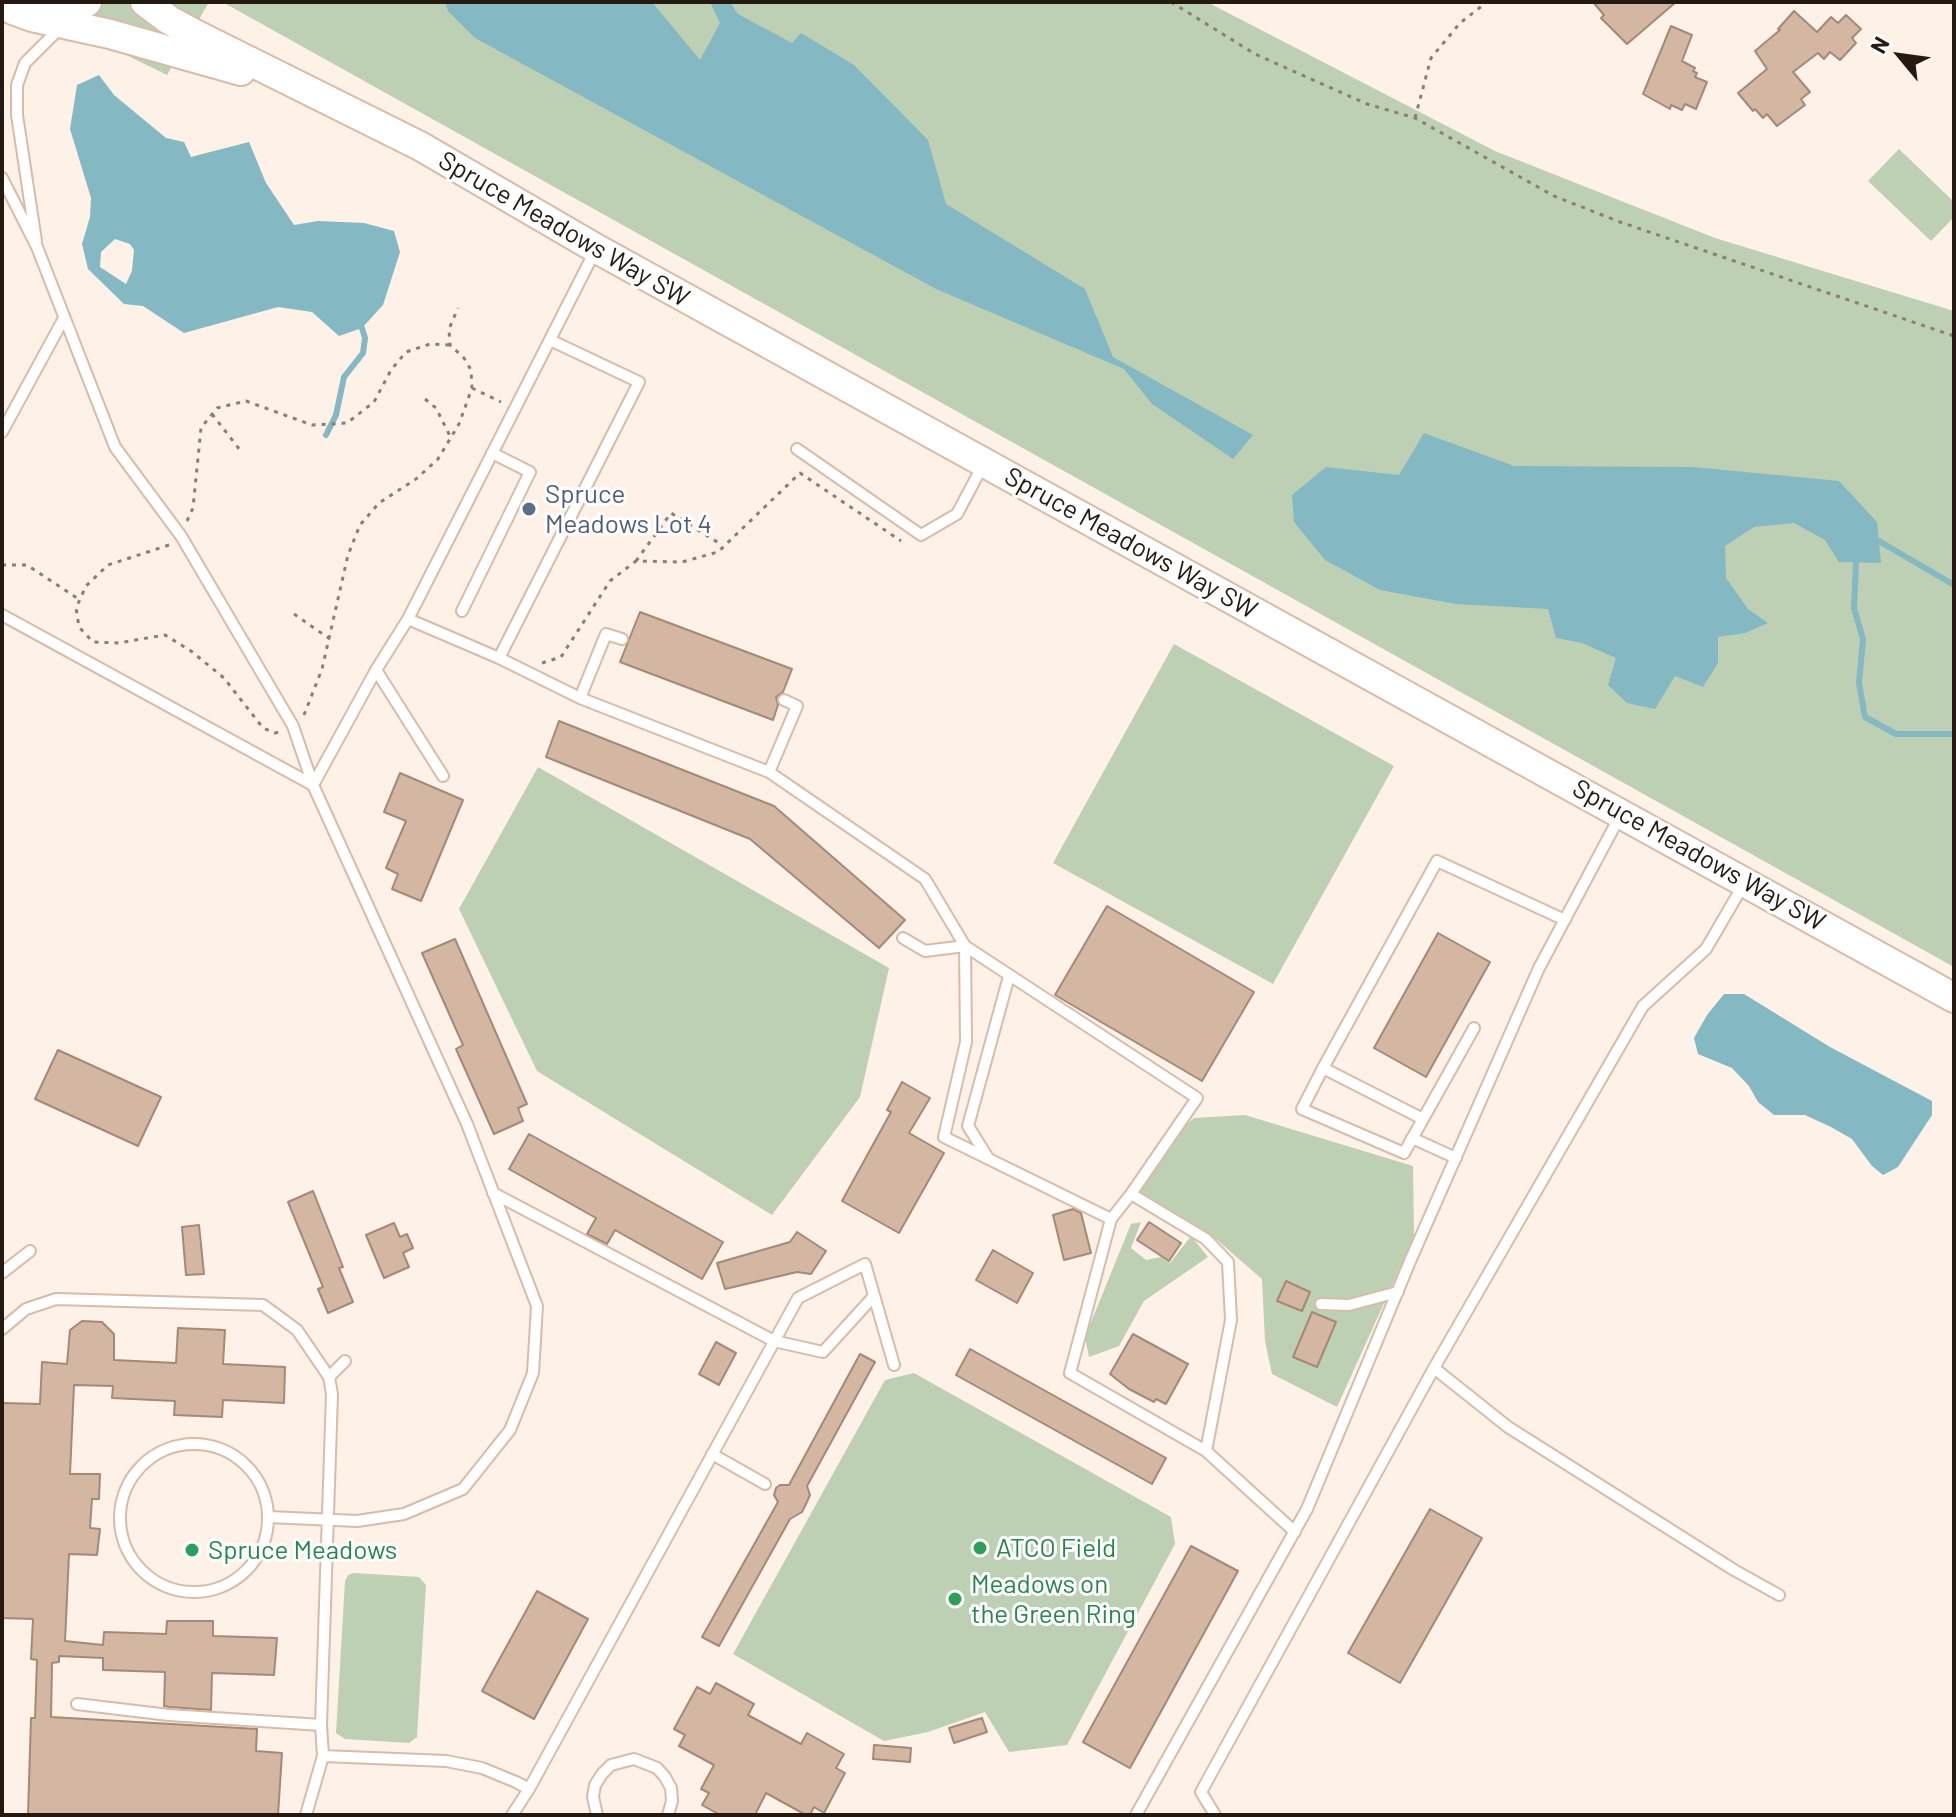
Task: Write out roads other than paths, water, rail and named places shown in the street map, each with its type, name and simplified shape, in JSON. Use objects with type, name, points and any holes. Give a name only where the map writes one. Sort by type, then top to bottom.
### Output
[{"type":"main road","name":"Spruce Meadows Way SW","points":[[4,2],[13,10],[32,17],[92,30],[308,90]]},
{"type":"main road","points":[[32,17],[52,18],[71,13],[87,2]]},
{"type":"main road","name":"Spruce Meadows Way SW","points":[[145,2],[169,20],[420,146],[597,249],[1954,998]]},
{"type":"lane","points":[[37,247],[17,115],[17,85],[25,63],[87,2]]},
{"type":"lane","points":[[43,43],[63,33],[92,30]]},
{"type":"lane","points":[[2,178],[37,247],[115,447],[181,536],[293,726],[313,785],[467,1124],[537,1306],[533,1373],[510,1430],[463,1489],[404,1514],[357,1521],[269,1517]]},
{"type":"lane","points":[[313,785],[376,670],[408,619],[597,249]]},
{"type":"lane","points":[[2,432],[63,320]]},
{"type":"lane","points":[[499,658],[639,382],[550,340]]},
{"type":"lane","points":[[797,449],[921,535],[957,514],[984,463]]},
{"type":"lane","points":[[462,611],[530,472],[492,453]]},
{"type":"lane","points":[[2,615],[313,785]]},
{"type":"lane","points":[[408,619],[499,658],[580,698],[769,772],[925,879],[965,946],[1197,1098],[1111,1219],[1070,1373],[1206,1451],[1295,1532]]},
{"type":"lane","points":[[580,698],[606,634],[622,639]]},
{"type":"lane","points":[[376,670],[443,776]]},
{"type":"lane","points":[[769,772],[797,706],[784,700]]},
{"type":"lane","points":[[1136,1815],[1307,1509],[1539,968],[1622,813]]},
{"type":"lane","points":[[1474,1028],[1404,1153],[1302,1109],[1437,861],[1565,920]]},
{"type":"lane","points":[[1215,1815],[1201,1792],[1434,1368],[1643,1006],[1706,949],[1745,881]]},
{"type":"lane","points":[[903,938],[925,951],[965,946]]},
{"type":"lane","points":[[965,946],[966,1042],[944,1137],[1111,1219]]},
{"type":"lane","points":[[989,1160],[968,1126],[1009,976]]},
{"type":"lane","points":[[1323,1068],[1423,1119]]},
{"type":"lane","points":[[1412,1138],[1456,1158]]},
{"type":"lane","points":[[493,1193],[774,1341],[823,1352],[874,1296]]},
{"type":"lane","points":[[1131,1194],[1206,1239],[1228,1262],[1231,1320],[1206,1451]]},
{"type":"lane","points":[[2,1273],[30,1251]]},
{"type":"lane","points":[[512,1815],[798,1298],[865,1264],[894,1365]]},
{"type":"lane","points":[[1321,1304],[1349,1305],[1398,1292]]},
{"type":"lane","points":[[2,1329],[26,1309],[56,1299],[263,1305],[297,1330],[329,1377],[332,1394],[321,1725],[323,1756],[306,1815]]},
{"type":"lane","points":[[329,1377],[345,1361]]},
{"type":"lane","points":[[1434,1368],[1508,1427],[1721,1562],[1779,1595]]},
{"type":"lane","points":[[194,1444],[217,1447],[238,1457],[254,1474],[265,1494],[269,1517],[264,1543],[252,1565],[233,1582],[209,1591],[183,1592],[159,1584],[139,1568],[125,1546],[120,1521],[124,1495],[134,1474],[151,1458],[171,1447],[194,1444]]},
{"type":"lane","points":[[712,1454],[765,1484]]},
{"type":"lane","points":[[77,1704],[169,1715],[321,1725]]},
{"type":"lane","points":[[323,1756],[446,1761],[482,1768],[529,1789]]},
{"type":"lane","points":[[597,1815],[593,1797],[595,1785],[602,1774],[611,1765],[634,1759],[657,1768],[665,1777],[671,1788],[672,1801],[668,1815]]},
{"type":"water","points":[[445,2],[652,2],[700,60],[720,23],[710,2],[730,2],[738,14],[792,43],[801,33],[854,65],[928,140],[946,204],[1085,289],[1113,357],[1253,435],[1233,459],[1152,404],[1124,369],[936,289],[475,38],[448,11]]},
{"type":"water","points":[[99,75],[114,95],[166,138],[184,142],[191,157],[249,142],[266,183],[294,225],[318,221],[364,223],[394,231],[400,252],[383,305],[362,328],[339,336],[312,312],[278,307],[184,333],[143,306],[124,304],[88,269],[82,244],[90,217],[91,198],[70,129],[77,85]],"holes":[[[115,239],[130,244],[134,250],[132,271],[126,284],[100,267],[101,252]]]},
{"type":"water","points":[[1424,433],[1514,466],[1693,467],[1839,481],[1877,522],[1881,563],[1839,562],[1825,540],[1794,523],[1754,527],[1725,546],[1726,578],[1748,609],[1768,623],[1745,633],[1718,637],[1718,663],[1703,687],[1675,676],[1655,709],[1627,703],[1608,685],[1616,658],[1582,643],[1556,638],[1548,609],[1456,604],[1380,590],[1325,560],[1294,522],[1292,495],[1326,467],[1399,475]]},
{"type":"water","points":[[1724,994],[1744,994],[1830,1047],[1932,1101],[1932,1115],[1898,1167],[1883,1175],[1872,1166],[1852,1139],[1831,1127],[1805,1115],[1774,1115],[1758,1102],[1749,1086],[1732,1068],[1698,1054],[1694,1038]]},
{"type":"waterway","points":[[326,435],[336,415],[344,377],[363,353],[365,338],[362,328]]},
{"type":"waterway","points":[[1879,541],[1954,585]]},
{"type":"waterway","points":[[1856,564],[1854,608],[1863,639],[1859,683],[1865,717],[1896,734],[1954,734]]},
{"type":"place","name":"Spruce Meadows Lot 4","points":[[529,509]]},
{"type":"place","name":"ATCO Field","points":[[980,1548]]},
{"type":"place","name":"Spruce Meadows","points":[[192,1550]]},
{"type":"place","name":"Meadows on the Green Ring","points":[[955,1599]]}]
